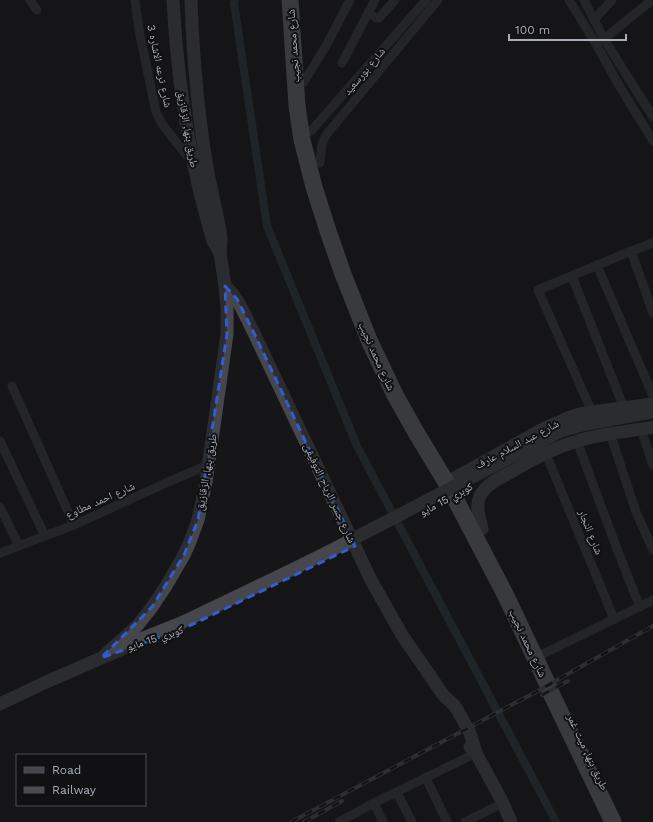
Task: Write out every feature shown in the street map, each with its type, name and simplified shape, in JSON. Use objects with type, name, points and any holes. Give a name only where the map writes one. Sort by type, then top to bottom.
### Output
[{"type":"highway","name":"شارع محمد نجيب","points":[[290,0],[296,106],[302,140],[314,187],[328,230],[373,337],[395,395],[543,654],[552,683]]},
{"type":"highway","name":"شارع محمد نجيب","points":[[299,0],[304,82],[311,131],[330,202],[366,320]]},
{"type":"highway","name":"شارع محمد نجيب","points":[[373,337],[426,436],[482,529],[552,683]]},
{"type":"highway","name":"طريق بنها, ميت غمر","points":[[552,683],[558,686],[613,822]]},
{"type":"highway","name":"طريق بنها, ميت غمر","points":[[590,766],[622,822]]},
{"type":"main road","name":"طريق بنها, الزقازيق","points":[[173,0],[179,74],[192,155],[210,231],[213,241],[220,253]]},
{"type":"main road","name":"طريق بنها, الزقازيق","points":[[101,658],[137,626],[166,586],[189,544],[198,520],[206,482],[227,334],[226,286],[220,253],[221,239],[208,173],[200,111],[196,79],[191,0]]},
{"type":"main road","name":"شارع جسر الرياح التوفيقى","points":[[226,286],[231,290],[253,331],[371,580],[402,635],[444,696],[454,705],[468,728],[476,753],[503,803],[511,822]]},
{"type":"main road","points":[[227,334],[237,328],[242,327],[253,331]]},
{"type":"main road","name":"شارع عبد السلام عارف","points":[[453,479],[545,428],[568,418],[592,412],[653,404]]},
{"type":"main road","name":"كوبري 15 مايو","points":[[122,649],[133,642],[160,632],[183,626],[561,431],[571,427],[653,412]]},
{"type":"main road","name":"كوبري 15 مايو","points":[[122,649],[142,645],[183,626],[256,596],[414,516],[549,444],[572,434],[653,419]]},
{"type":"main road","name":"شارع عبد السلام عارف","points":[[482,529],[478,501],[489,485],[524,464],[577,441],[610,433],[647,428]]},
{"type":"main road","points":[[146,614],[146,618],[150,625],[160,632]]},
{"type":"main road","name":"طريق بنها, الزقازيق","points":[[0,704],[122,649]]},
{"type":"street","points":[[30,0],[37,10]]},
{"type":"street","name":"شارع ترعه الاشاره 3","points":[[135,0],[156,112],[162,124],[187,156],[192,155]]},
{"type":"street","points":[[304,82],[327,44],[350,0]]},
{"type":"street","points":[[342,63],[375,0]]},
{"type":"street","points":[[368,13],[376,18],[379,18],[395,0]]},
{"type":"street","name":"شارع بورسعيد","points":[[311,131],[426,0]]},
{"type":"street","name":"شارع بورسعيد","points":[[320,163],[322,144],[326,135],[438,0]]},
{"type":"street","points":[[569,0],[630,82],[653,117]]},
{"type":"street","points":[[584,0],[594,20],[600,41],[620,87],[652,137]]},
{"type":"street","points":[[594,20],[612,0]]},
{"type":"street","points":[[600,41],[652,0]]},
{"type":"street","points":[[620,87],[630,82]]},
{"type":"street","points":[[192,155],[206,153]]},
{"type":"street","points":[[592,412],[538,291],[597,265],[653,243]]},
{"type":"street","points":[[631,251],[653,313]]},
{"type":"street","points":[[597,265],[653,396]]},
{"type":"street","points":[[572,276],[624,408]]},
{"type":"street","points":[[12,386],[74,525]]},
{"type":"street","points":[[647,428],[653,465]]},
{"type":"street","points":[[610,433],[636,512],[653,550]]},
{"type":"street","points":[[0,441],[45,536]]},
{"type":"street","points":[[577,441],[640,607]]},
{"type":"street","name":"شارع النجار","points":[[546,454],[614,618]]},
{"type":"street","name":"شارع احمد مطاوع","points":[[0,553],[74,525],[208,465]]},
{"type":"street","points":[[0,507],[19,546]]},
{"type":"street","points":[[543,654],[653,600]]},
{"type":"street","points":[[339,822],[374,803],[476,753]]},
{"type":"street","points":[[426,778],[447,822]]},
{"type":"street","points":[[397,793],[412,822]]},
{"type":"street","points":[[374,803],[383,822]]},
{"type":"street","points":[[465,822],[503,803]]},
{"type":"highlighted area","points":[[225,286],[237,299],[253,331],[355,546],[185,628],[101,658],[152,607],[184,555],[198,520],[227,334]]},
{"type":"waterway","points":[[235,0],[234,3],[267,226],[357,446],[556,822]]},
{"type":"railway","points":[[291,822],[536,692],[653,626]]},
{"type":"railway","points":[[542,695],[568,681]]},
{"type":"railway","points":[[304,822],[342,801]]}]
